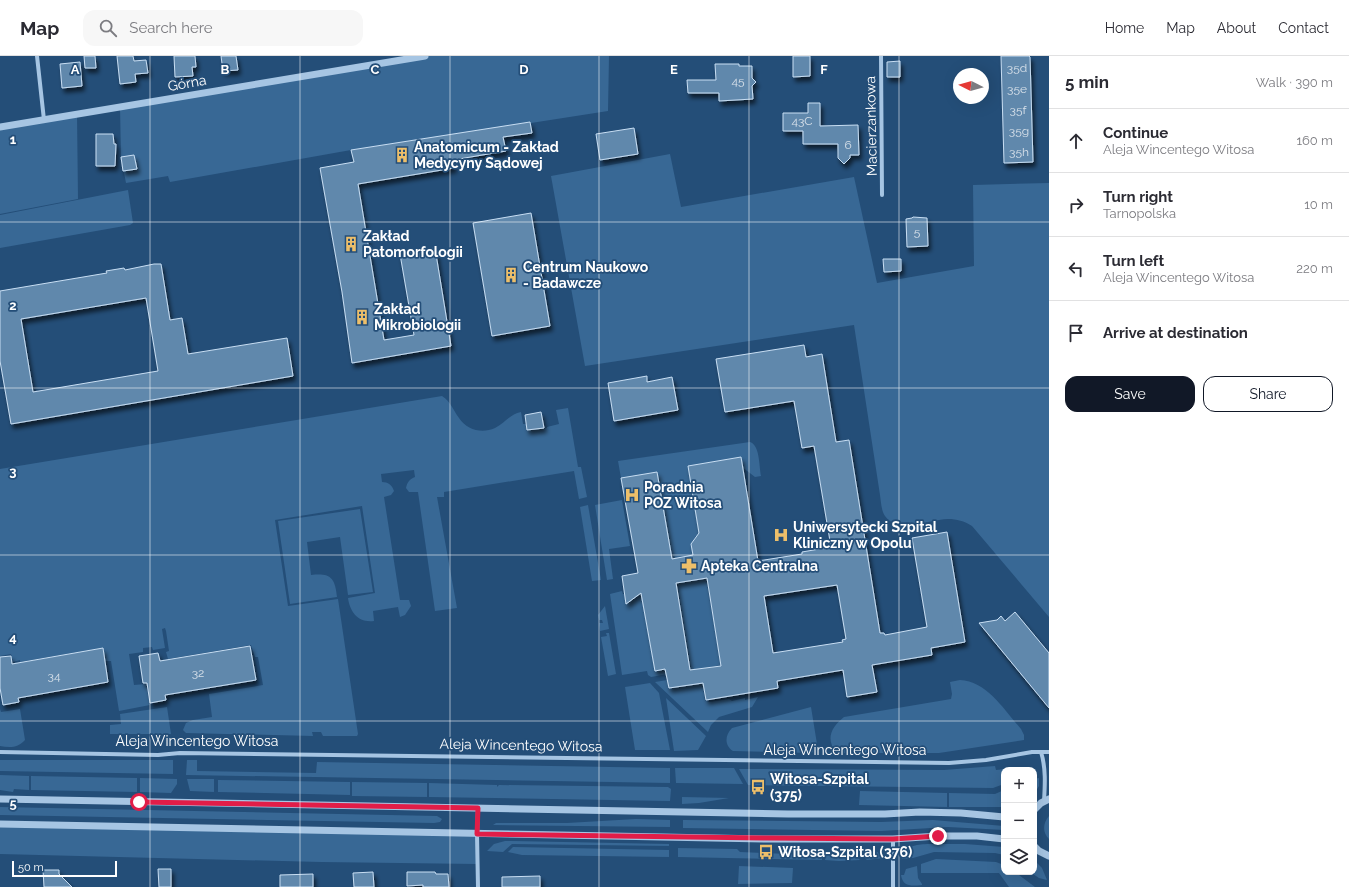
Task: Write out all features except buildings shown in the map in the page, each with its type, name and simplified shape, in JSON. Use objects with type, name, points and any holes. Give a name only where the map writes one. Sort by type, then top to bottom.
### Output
[{"type":"street","points":[[37,56],[44,120]]},
{"type":"street","name":"Górna","points":[[0,127],[425,56]]},
{"type":"street","name":"Macierzankowa","points":[[881,56],[882,195]]},
{"type":"street","name":"Aleja Wincentego Witosa","points":[[0,752],[158,755],[180,753],[717,762],[934,763],[986,760],[1032,752],[1049,752]]},
{"type":"street","points":[[1037,808],[1047,800],[1045,771],[1041,752]]},
{"type":"street","points":[[0,799],[796,814],[885,814],[934,812],[1001,817]]},
{"type":"street","points":[[478,808],[478,887]]},
{"type":"street","points":[[0,824],[477,834],[893,839],[938,836],[977,836],[1001,839]]},
{"type":"street","points":[[893,839],[893,887]]},
{"type":"street","points":[[1037,849],[1049,856]]},
{"type":"shaded area","points":[[426,56],[609,56],[608,111],[351,150],[170,182],[168,176],[126,183],[121,157],[120,107]]},
{"type":"shaded area","points":[[77,114],[78,199],[0,214],[0,127]]},
{"type":"shaded area","points":[[670,154],[681,207],[854,177],[877,283],[974,266],[973,185],[1049,183],[1049,617],[972,526],[954,519],[906,525],[890,521],[885,516],[881,506],[854,325],[585,366],[551,176]]},
{"type":"shaded area","points":[[128,190],[133,223],[130,225],[0,248],[0,215]]},
{"type":"shaded area","points":[[442,396],[450,403],[462,422],[470,428],[480,431],[495,428],[517,413],[521,412],[523,424],[526,424],[527,431],[547,428],[559,424],[556,410],[568,408],[578,467],[581,467],[587,497],[579,499],[574,471],[444,492],[444,497],[437,497],[457,608],[435,611],[418,492],[409,492],[406,488],[409,481],[415,477],[414,470],[381,474],[382,482],[390,484],[394,491],[391,495],[384,497],[400,600],[409,600],[411,606],[405,615],[400,617],[398,607],[373,611],[374,621],[363,620],[356,616],[351,608],[348,598],[375,593],[362,506],[275,520],[288,606],[338,599],[358,734],[357,736],[323,736],[321,732],[312,732],[313,736],[186,733],[183,730],[186,723],[193,720],[212,717],[209,694],[263,685],[258,657],[255,657],[251,645],[168,659],[166,652],[169,651],[166,631],[165,628],[162,629],[165,648],[153,650],[152,647],[143,648],[143,652],[129,654],[134,685],[146,684],[150,705],[119,711],[111,661],[105,661],[102,648],[20,662],[20,660],[13,662],[11,654],[0,656],[0,469]]},
{"type":"shaded area","points":[[750,442],[756,447],[761,476],[755,477],[742,467],[741,457],[688,466],[700,536],[696,536],[691,544],[693,555],[678,558],[681,574],[674,576],[657,472],[621,478],[618,461]]},
{"type":"shaded area","points":[[622,500],[630,546],[609,549],[613,579],[607,580],[595,505]]},
{"type":"shaded area","points":[[588,505],[601,580],[592,581],[580,507]]},
{"type":"shaded area","points":[[360,509],[373,592],[348,595],[340,537],[307,542],[311,575],[323,575],[330,578],[335,585],[337,597],[290,604],[278,521]]},
{"type":"shaded area","points":[[706,578],[721,665],[700,669],[705,700],[709,702],[729,699],[732,701],[758,697],[752,707],[719,717],[711,725],[708,732],[655,682],[692,676],[677,583]]},
{"type":"shaded area","points":[[622,591],[623,594],[641,592],[655,671],[689,665],[690,670],[651,677],[648,675],[647,671],[622,675],[610,594]]},
{"type":"shaded area","points":[[605,606],[609,629],[600,631],[599,623],[603,623],[602,620],[599,620],[598,615]]},
{"type":"shaded area","points":[[606,633],[609,633],[616,674],[608,676],[601,637],[607,636]]},
{"type":"shaded area","points":[[960,680],[979,686],[995,698],[1021,729],[1024,735],[1024,740],[939,753],[837,753],[833,748],[831,743],[831,734],[839,721],[844,717],[951,699],[952,694],[950,682]]},
{"type":"shaded area","points":[[650,683],[659,693],[670,750],[635,750],[625,687]]},
{"type":"shaded area","points":[[666,698],[706,736],[698,750],[674,751]]},
{"type":"shaded area","points":[[167,707],[171,734],[110,734],[110,725],[121,724],[120,714]]},
{"type":"shaded area","points":[[811,707],[817,744],[812,753],[733,751],[728,746],[726,740],[732,728]]},
{"type":"shaded area","points":[[0,709],[1,712],[20,709],[25,740],[20,745],[10,747],[0,746]]},
{"type":"shaded area","points":[[0,760],[173,760],[173,774],[0,771]]},
{"type":"shaded area","points":[[187,760],[197,760],[197,771],[316,773],[317,762],[670,768],[670,783],[186,775]]},
{"type":"shaded area","points":[[995,766],[996,770],[1001,770],[1001,785],[993,788],[748,785],[739,769],[944,770]]},
{"type":"shaded area","points":[[675,768],[734,768],[743,784],[676,783]]},
{"type":"shaded area","points":[[0,775],[29,776],[29,790],[14,789],[13,792],[0,790]]},
{"type":"shaded area","points":[[31,776],[137,778],[137,792],[31,790]]},
{"type":"shaded area","points":[[140,778],[177,779],[177,784],[171,793],[140,792]]},
{"type":"shaded area","points":[[1037,778],[1039,778],[1039,786],[1037,789]]},
{"type":"shaded area","points":[[187,779],[214,779],[214,792],[190,791]]},
{"type":"shaded area","points":[[218,780],[350,782],[350,795],[218,792]]},
{"type":"shaded area","points":[[352,782],[427,783],[427,797],[352,796]]},
{"type":"shaded area","points":[[429,783],[497,785],[497,787],[499,785],[668,787],[671,789],[670,801],[429,797]]},
{"type":"shaded area","points":[[860,791],[947,793],[947,807],[859,805]]},
{"type":"shaded area","points":[[1001,791],[1001,807],[949,807],[949,793],[995,794]]},
{"type":"shaded area","points":[[682,797],[729,798],[682,804]]},
{"type":"shaded area","points":[[0,807],[437,816],[442,819],[440,822],[434,823],[0,815]]},
{"type":"shaded area","points":[[1049,816],[1049,839],[1044,828],[1045,822]]},
{"type":"shaded area","points":[[636,819],[670,820],[670,827],[493,825],[496,823],[567,823]]},
{"type":"shaded area","points":[[683,820],[881,822],[933,820],[1001,826],[1001,830],[948,827],[881,831],[683,828]]},
{"type":"shaded area","points":[[0,824],[477,834],[477,864],[321,862],[0,854]]},
{"type":"shaded area","points":[[505,841],[669,844],[669,846],[512,844],[503,852],[487,851],[494,844]]},
{"type":"shaded area","points":[[965,844],[1001,847],[1001,854],[934,852],[913,858],[902,859],[903,854],[908,848],[915,845]]},
{"type":"shaded area","points":[[513,847],[669,850],[669,857],[522,855],[508,852]]},
{"type":"shaded area","points":[[854,847],[874,850],[884,858],[867,860]]},
{"type":"shaded area","points":[[678,848],[737,849],[740,852],[790,854],[794,850],[821,851],[822,860],[678,857]]},
{"type":"shaded area","points":[[827,851],[852,852],[860,860],[825,860]]},
{"type":"shaded area","points":[[936,859],[996,862],[1001,864],[1001,875],[1019,875],[1035,887],[1009,887],[999,873],[921,873],[921,864]]},
{"type":"shaded area","points":[[1037,863],[1042,868],[1047,880],[1034,875],[1037,875]]},
{"type":"shaded area","points":[[739,866],[793,868],[792,883],[738,884]]},
{"type":"shaded area","points":[[917,866],[918,878],[922,885],[906,884],[901,875],[904,875],[906,869]]},
{"type":"place","name":"Anatomicum - Zakład Medycyny Sądowej","points":[[402,155]]},
{"type":"place","name":"Zakład Patomorfologii","points":[[351,244]]},
{"type":"place","name":"Centrum Naukowo - Badawcze","points":[[511,275]]},
{"type":"place","name":"Zakład Mikrobiologii","points":[[362,317]]},
{"type":"place","name":"Poradnia POZ Witosa","points":[[632,495]]},
{"type":"place","name":"Uniwersytecki Szpital Kliniczny w Opolu","points":[[781,535]]},
{"type":"place","name":"Apteka Centralna","points":[[689,566]]},
{"type":"place","name":"Witosa-Szpital (375)","points":[[758,787]]},
{"type":"place","name":"Witosa-Szpital (376)","points":[[766,852]]},
{"type":"route","points":[[139,802],[478,808],[477,834],[893,839],[938,836]]}]
